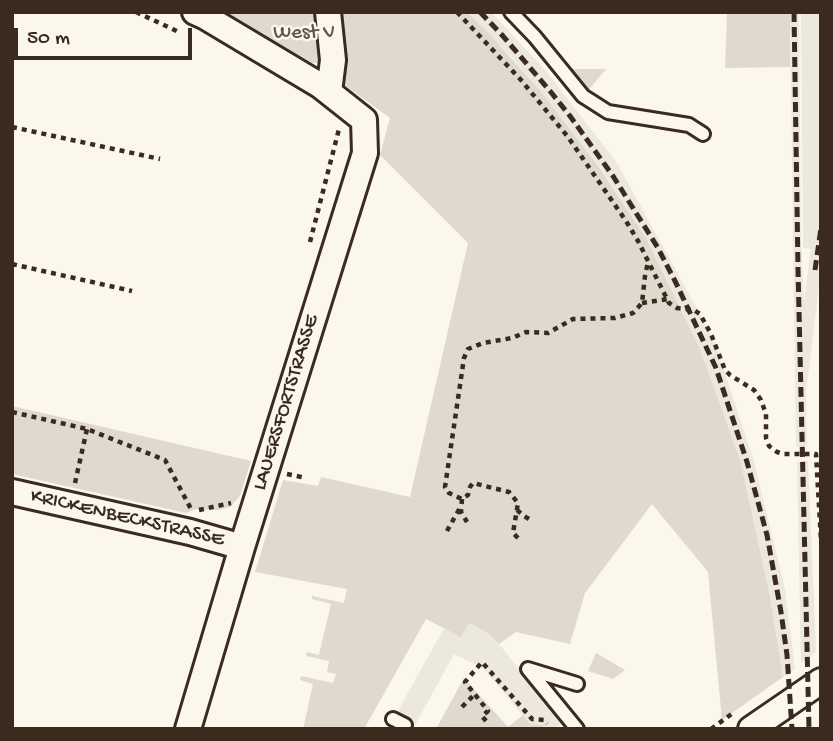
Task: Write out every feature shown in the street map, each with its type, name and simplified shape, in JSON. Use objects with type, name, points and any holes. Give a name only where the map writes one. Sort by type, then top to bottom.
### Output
[{"type":"street","name":"LAUERSFORTSTRASSE","points":[[188,729],[365,153],[364,120],[329,92],[195,12]]},
{"type":"street","points":[[328,12],[333,60],[329,92]]},
{"type":"street","name":"KRICKENBECKSTRASSE","points":[[12,492],[190,532],[242,547]]},
{"type":"street","points":[[751,729],[821,681]]},
{"type":"lane","points":[[511,12],[583,96],[608,112],[689,125],[703,134]]},
{"type":"lane","points":[[576,684],[528,669],[577,729]]},
{"type":"path","points":[[457,12],[554,118],[626,221],[668,299],[677,308],[694,310],[700,314],[725,370],[758,395],[766,414],[766,438],[769,446],[783,454],[816,454],[821,541]]},
{"type":"path","points":[[308,249],[342,117]]},
{"type":"path","points":[[12,127],[160,159]]},
{"type":"path","points":[[518,538],[513,533],[518,503],[509,492],[473,483],[468,495],[461,499],[452,496],[445,487],[464,358],[468,349],[526,332],[548,332],[573,319],[615,318],[633,313],[642,303],[648,261]]},
{"type":"path","points":[[12,264],[132,290]]},
{"type":"path","points":[[642,303],[668,299]]},
{"type":"path","points":[[12,412],[87,429],[165,460],[192,511],[243,500]]},
{"type":"path","points":[[70,506],[87,429]]},
{"type":"path","points":[[461,499],[463,516],[467,522]]},
{"type":"path","points":[[447,531],[461,506]]},
{"type":"path","points":[[517,510],[529,519],[533,518]]},
{"type":"path","points":[[508,529],[514,524]]},
{"type":"path","points":[[486,721],[482,716],[488,711],[465,682],[482,662],[532,719],[544,720],[550,729]]},
{"type":"path","points":[[461,707],[475,694]]},
{"type":"shaded area","points":[[468,12],[491,12],[546,71],[617,163],[714,340],[753,458],[785,589],[795,668],[783,677],[770,597],[715,394],[699,347],[646,238],[602,170],[509,54]]},
{"type":"shaded area","points":[[790,12],[799,12],[801,239],[804,301],[811,249],[803,248],[801,12],[821,12],[821,270],[806,392],[807,446],[796,447]]},
{"type":"shaded area","points":[[808,461],[816,652],[801,663],[797,462]]},
{"type":"shaded area","points":[[468,623],[488,633],[499,644],[562,723],[555,729],[530,724],[483,668],[454,654],[413,729],[388,729],[444,628],[461,636]]},
{"type":"green space","name":"West V","points":[[224,12],[322,12],[323,63],[312,63]]},
{"type":"green space","points":[[334,12],[467,12],[541,92],[599,167],[646,238],[699,347],[740,460],[770,597],[783,677],[722,720],[708,572],[652,504],[585,593],[570,644],[516,632],[499,644],[488,633],[469,623],[461,637],[426,619],[364,729],[303,729],[313,684],[300,680],[301,676],[333,683],[336,674],[327,672],[329,661],[306,656],[307,652],[319,655],[331,604],[312,599],[312,596],[344,603],[347,589],[255,572],[283,480],[318,486],[321,477],[410,497],[468,243],[380,155],[390,118],[339,81]]},
{"type":"green space","points":[[727,12],[790,12],[790,67],[725,68]]},
{"type":"green space","points":[[568,69],[606,69],[586,93]]},
{"type":"green space","points":[[12,406],[251,461],[240,496],[230,507],[218,510],[196,509],[186,513],[12,474]]},
{"type":"green space","points":[[596,653],[625,670],[613,679],[588,671]]},
{"type":"green space","points":[[464,678],[508,727],[523,715],[530,724],[542,725],[545,729],[436,729]]},
{"type":"railway","points":[[480,12],[550,91],[613,176],[658,248],[716,368],[747,462],[767,535],[787,655],[792,729]]},
{"type":"railway","points":[[794,12],[809,729]]},
{"type":"railway","points":[[815,270],[821,228]]}]
